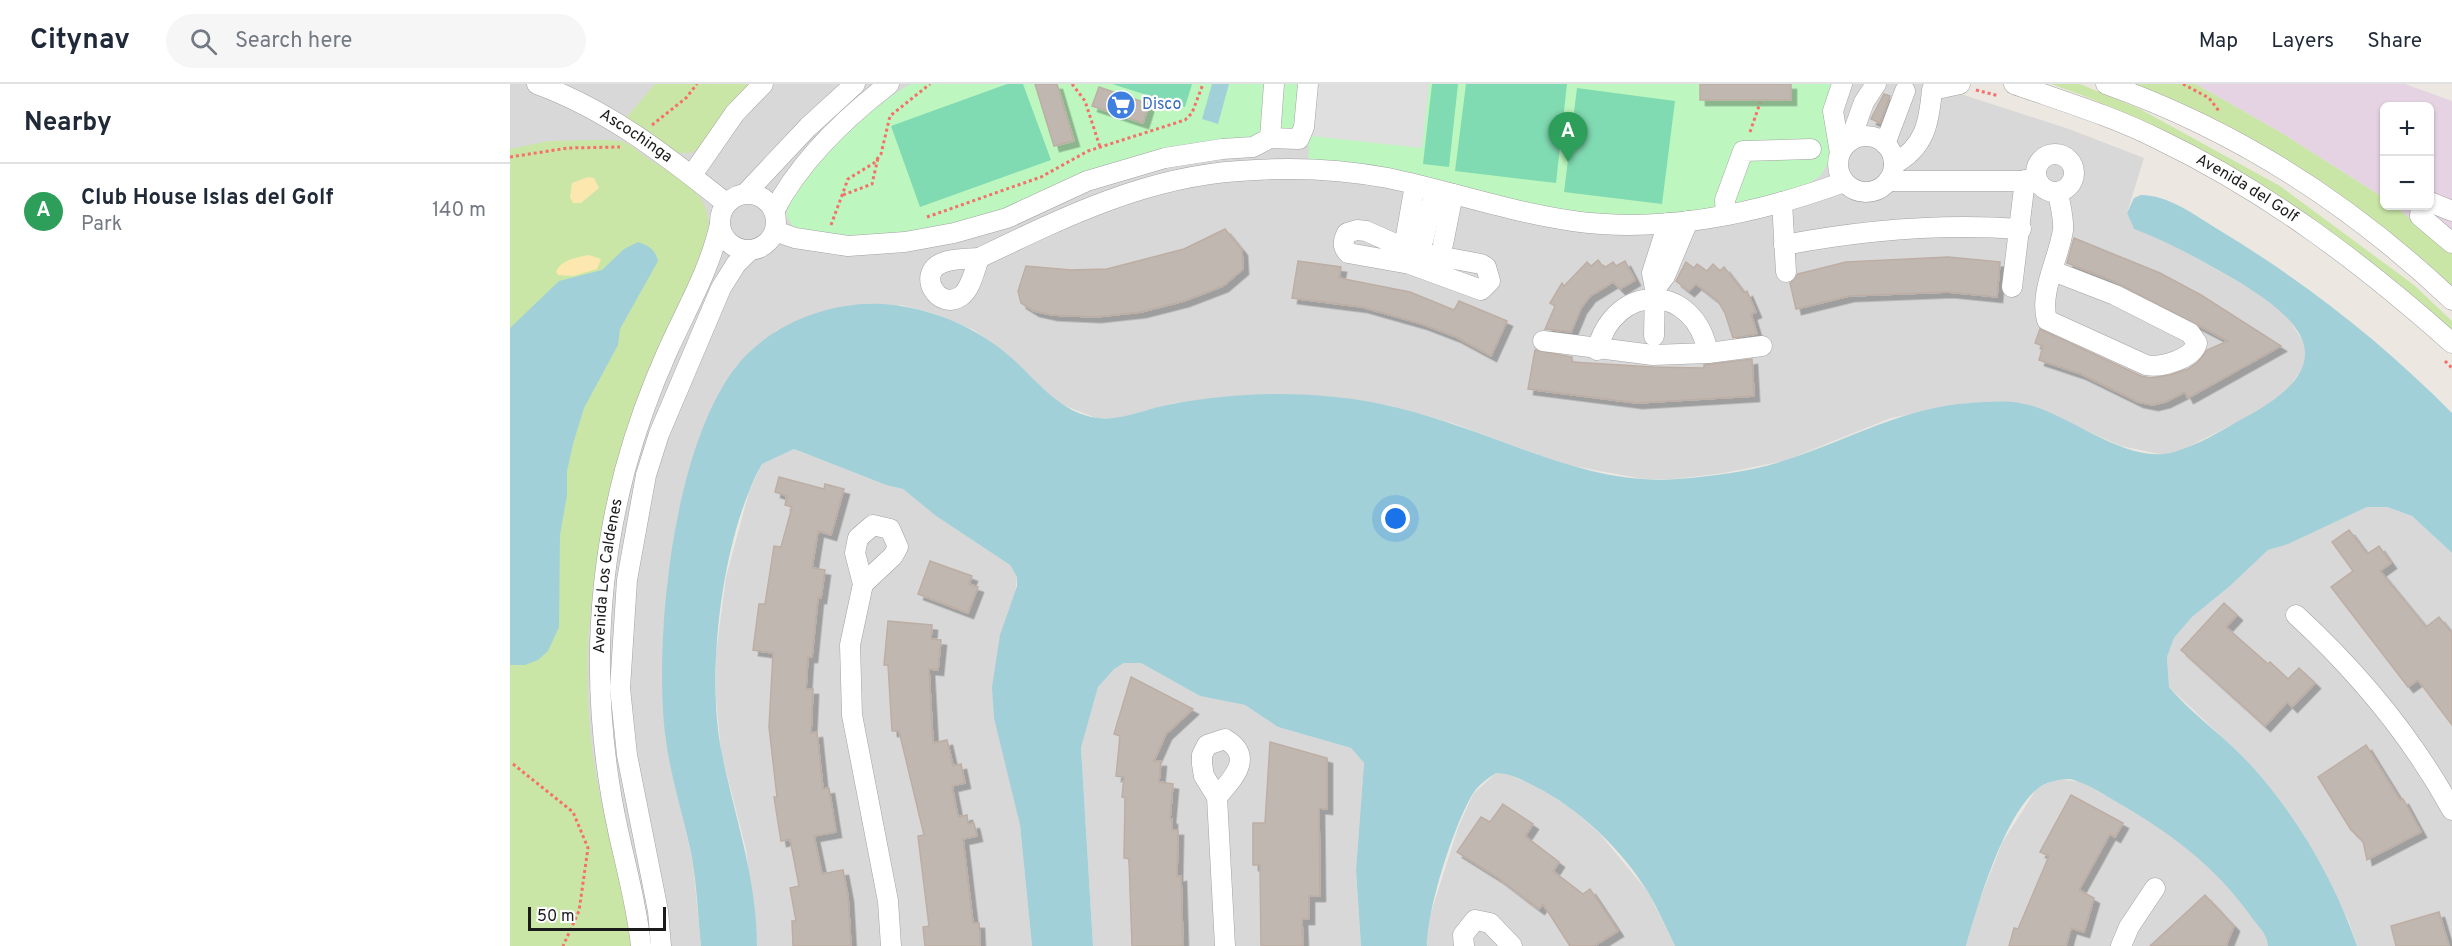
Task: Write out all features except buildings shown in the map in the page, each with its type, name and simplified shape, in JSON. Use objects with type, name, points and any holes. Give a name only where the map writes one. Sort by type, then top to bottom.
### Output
[{"type":"street","name":"Ascochinga","points":[[537,84],[581,102],[638,137],[726,203]]},
{"type":"street","points":[[692,176],[735,113],[763,84]]},
{"type":"street","points":[[854,84],[808,128],[746,194],[726,203],[722,209],[720,224],[722,232],[733,246],[750,250],[765,244],[775,231],[774,211],[786,188],[858,108],[889,84]]},
{"type":"street","points":[[1274,84],[1278,138]]},
{"type":"street","points":[[775,231],[823,244],[875,245],[954,233],[1007,218],[1087,181],[1165,158],[1222,148],[1253,147],[1278,138],[1299,139],[1302,135],[1308,84]]},
{"type":"street","points":[[1842,84],[1833,111],[1845,147]]},
{"type":"street","points":[[1932,90],[1928,117],[1920,144],[1891,173],[1882,187],[1866,192],[1858,191],[1844,182],[1838,168],[1845,147],[1864,102],[1877,84],[1892,94],[1908,89],[1914,92],[1965,86]]},
{"type":"street","name":"Avenida del Golf","points":[[2106,84],[2182,114],[2250,148],[2313,188],[2405,255],[2452,300]]},
{"type":"street","points":[[1885,144],[1908,89]]},
{"type":"street","name":"Avenida del Golf","points":[[2011,92],[2086,109],[2157,138],[2236,180],[2295,217],[2383,282],[2448,351]]},
{"type":"street","points":[[1845,147],[1864,136],[1879,139],[1893,157],[1891,173]]},
{"type":"street","points":[[1726,215],[1725,200],[1743,151],[1811,149]]},
{"type":"street","points":[[1891,173],[2031,180],[2045,190],[2058,192],[2069,186],[2074,175],[2071,163],[2061,155],[2049,155],[2039,163],[2031,180],[2020,229],[2012,287]]},
{"type":"street","points":[[979,258],[1118,195],[1186,176],[1269,169],[1342,172],[1415,185],[1520,212],[1576,221],[1668,223],[1726,215],[1782,202],[1844,182]]},
{"type":"street","points":[[1415,185],[1406,236],[1410,257],[1423,241],[1444,192]]},
{"type":"street","points":[[1443,244],[1444,192]]},
{"type":"street","points":[[2053,271],[2115,295],[2190,333],[2197,342],[2196,348],[2190,354],[2152,366],[2047,320],[2044,311],[2063,224],[2058,192]]},
{"type":"street","points":[[746,194],[763,198],[774,211]]},
{"type":"street","points":[[1782,202],[1786,272]]},
{"type":"street","points":[[2434,204],[2452,211]]},
{"type":"street","points":[[2421,210],[2420,216],[2452,243]]},
{"type":"street","points":[[1597,350],[1602,332],[1613,317],[1626,306],[1655,294],[1688,221]]},
{"type":"street","points":[[1654,336],[1655,294],[1652,273],[1668,223]]},
{"type":"street","name":"Avenida Los Caldenes","points":[[641,946],[638,919],[611,796],[603,738],[600,692],[604,594],[614,516],[629,457],[667,352],[714,247],[720,224]]},
{"type":"street","points":[[1784,245],[1894,229],[1961,226],[2020,229]]},
{"type":"street","name":"Avenida Los Caldenes","points":[[661,946],[658,911],[628,765],[620,688],[627,580],[646,475],[659,434],[721,288],[736,264],[750,250]]},
{"type":"street","points":[[1655,294],[1678,304],[1694,318],[1705,336],[1708,353]]},
{"type":"street","points":[[1543,341],[1597,350],[1653,355],[1708,353],[1762,346]]},
{"type":"street","points":[[863,584],[850,645],[852,704],[855,739],[888,901],[891,946]]},
{"type":"street","points":[[2296,615],[2342,658],[2371,690],[2403,731],[2452,810]]},
{"type":"street","points":[[1217,797],[1225,946]]},
{"type":"street","points":[[2121,946],[2134,920],[2155,888]]},
{"type":"street","points":[[1464,946],[1462,935],[1475,920],[1490,922],[1512,946]]},
{"type":"path","points":[[510,157],[568,148],[617,148],[638,137],[686,98],[697,84]]},
{"type":"path","points":[[843,195],[872,184],[878,157],[884,146],[890,116],[930,84]]},
{"type":"path","points":[[1072,84],[1081,93],[1101,147]]},
{"type":"path","points":[[920,221],[1041,177],[1101,147],[1185,120],[1192,113],[1203,84]]},
{"type":"path","points":[[1965,86],[2011,92]]},
{"type":"path","points":[[1743,151],[1760,103]]},
{"type":"path","points":[[823,244],[848,179],[878,157]]},
{"type":"path","points":[[2448,351],[2452,368]]},
{"type":"path","points":[[513,764],[573,812],[588,848],[579,911],[564,946]]},
{"type":"shaded area","points":[[510,84],[1930,84],[2069,129],[2144,158],[2127,213],[2134,229],[2165,241],[2264,296],[2286,314],[2307,348],[2304,366],[2284,394],[2265,408],[2184,449],[2164,455],[2121,446],[2022,403],[1967,403],[1891,418],[1784,461],[1724,473],[1675,479],[1643,479],[1562,464],[1455,424],[1392,406],[1336,397],[1278,394],[1227,397],[1174,403],[1119,418],[1096,418],[1058,403],[1007,354],[974,330],[936,314],[901,305],[777,330],[736,366],[698,443],[681,504],[668,577],[663,635],[665,736],[693,864],[701,946],[510,946]]},
{"type":"shaded area","points":[[1317,84],[1429,84],[1422,148],[1311,136]]},
{"type":"shaded area","points":[[2196,84],[2405,84],[2452,101],[2452,253],[2400,210],[2434,210],[2434,102],[2380,102],[2380,195],[2285,135]]},
{"type":"shaded area","points":[[794,449],[886,485],[903,489],[936,516],[1010,565],[1017,577],[1015,595],[1007,614],[1005,754],[1020,825],[1032,946],[757,946],[746,849],[721,751],[716,699],[716,653],[726,577],[749,492],[762,464]]},
{"type":"shaded area","points":[[2367,507],[2387,507],[2412,516],[2452,553],[2452,946],[2357,946],[2349,922],[2329,883],[2303,837],[2275,797],[2240,754],[2169,687],[2167,657],[2174,638],[2192,617],[2230,586],[2268,550]]},
{"type":"shaded area","points":[[1124,663],[1141,663],[1200,696],[1245,705],[1278,727],[1351,748],[1364,763],[1356,870],[1361,946],[1093,946],[1081,748],[1098,687],[1113,669]]},
{"type":"shaded area","points":[[1496,773],[1506,773],[1544,791],[1572,809],[1600,834],[1648,892],[1675,946],[1427,946],[1427,925],[1458,828],[1473,794]]},
{"type":"shaded area","points":[[2058,779],[2081,782],[2146,818],[2182,843],[2210,867],[2263,928],[2268,946],[1966,946],[1977,907],[2002,843],[2037,788]]},
{"type":"green space","points":[[655,84],[748,84],[698,148],[691,153],[676,153],[626,118]]},
{"type":"green space","points":[[911,84],[1839,84],[1830,160],[1821,175],[1804,187],[1749,203],[1659,215],[1585,215],[1308,164],[1309,146],[1251,141],[1002,213],[881,241],[795,231],[786,215],[805,181],[858,123]]},
{"type":"green space","points":[[1007,84],[1023,84],[1051,160],[920,207],[891,126]]},
{"type":"green space","points":[[1112,84],[1192,84],[1185,107]]},
{"type":"green space","points":[[1432,84],[1458,84],[1449,167],[1423,164]]},
{"type":"green space","points":[[1466,84],[1567,84],[1556,183],[1455,171]]},
{"type":"green space","points":[[2051,84],[2080,84],[2140,109],[2280,186],[2414,285],[2452,321],[2452,334],[2363,257],[2265,188],[2159,129]]},
{"type":"green space","points":[[2134,84],[2196,84],[2285,135],[2380,195],[2380,210],[2400,210],[2452,253],[2452,289],[2202,116]]},
{"type":"green space","points":[[1577,88],[1675,101],[1662,204],[1564,192]]},
{"type":"green space","points":[[603,140],[626,143],[691,188],[699,196],[708,216],[708,230],[696,269],[647,377],[617,469],[598,554],[592,597],[587,683],[590,726],[599,791],[624,901],[631,946],[510,946],[510,149],[549,141]]},
{"type":"sand","points":[[588,177],[594,178],[599,188],[581,203],[573,203],[570,197],[572,183]]},
{"type":"sand","points":[[589,255],[601,259],[597,269],[573,276],[558,275],[556,272],[562,264],[574,258]]},
{"type":"water","points":[[1212,84],[1229,84],[1218,124],[1202,119]]},
{"type":"water","points":[[2141,195],[2162,198],[2182,207],[2312,292],[2398,362],[2452,413],[2452,553],[2412,516],[2387,507],[2367,507],[2288,544],[2268,550],[2230,586],[2192,617],[2174,638],[2167,657],[2169,687],[2259,774],[2293,819],[2336,894],[2357,946],[2268,946],[2264,933],[2236,897],[2189,850],[2135,812],[2093,788],[2070,779],[2052,781],[2039,787],[2024,803],[1993,863],[1966,946],[1675,946],[1652,898],[1626,861],[1598,832],[1551,795],[1516,777],[1496,773],[1474,791],[1457,827],[1436,891],[1427,946],[1361,946],[1356,870],[1364,763],[1351,748],[1278,727],[1245,705],[1200,696],[1141,663],[1124,663],[1114,669],[1098,687],[1081,748],[1093,946],[1032,946],[1020,825],[994,718],[992,687],[1000,635],[1017,586],[1017,577],[1010,565],[936,516],[903,489],[886,485],[794,449],[762,464],[748,494],[736,528],[727,566],[717,646],[715,685],[717,722],[749,873],[757,946],[701,946],[692,858],[670,765],[662,693],[666,596],[673,544],[683,493],[696,446],[714,403],[735,368],[767,338],[786,326],[806,317],[850,305],[909,307],[954,321],[995,344],[1059,402],[1084,415],[1117,418],[1172,404],[1233,396],[1295,394],[1336,397],[1367,401],[1413,412],[1566,464],[1621,477],[1678,479],[1762,467],[1812,451],[1900,417],[1946,406],[2002,401],[2038,408],[2116,445],[2155,454],[2174,452],[2201,442],[2275,399],[2295,379],[2304,361],[2303,343],[2293,325],[2276,308],[2253,291],[2203,261],[2134,229],[2127,213],[2134,198]]},
{"type":"water","points":[[638,242],[651,248],[658,261],[620,329],[618,345],[584,408],[567,471],[567,495],[560,535],[559,627],[548,651],[538,660],[525,665],[510,665],[510,328],[559,281],[602,270],[624,249]]},
{"type":"place","name":"Disco","points":[[1121,105]]},
{"type":"place","name":"Club House Islas del Golf","points":[[1568,162]]}]
